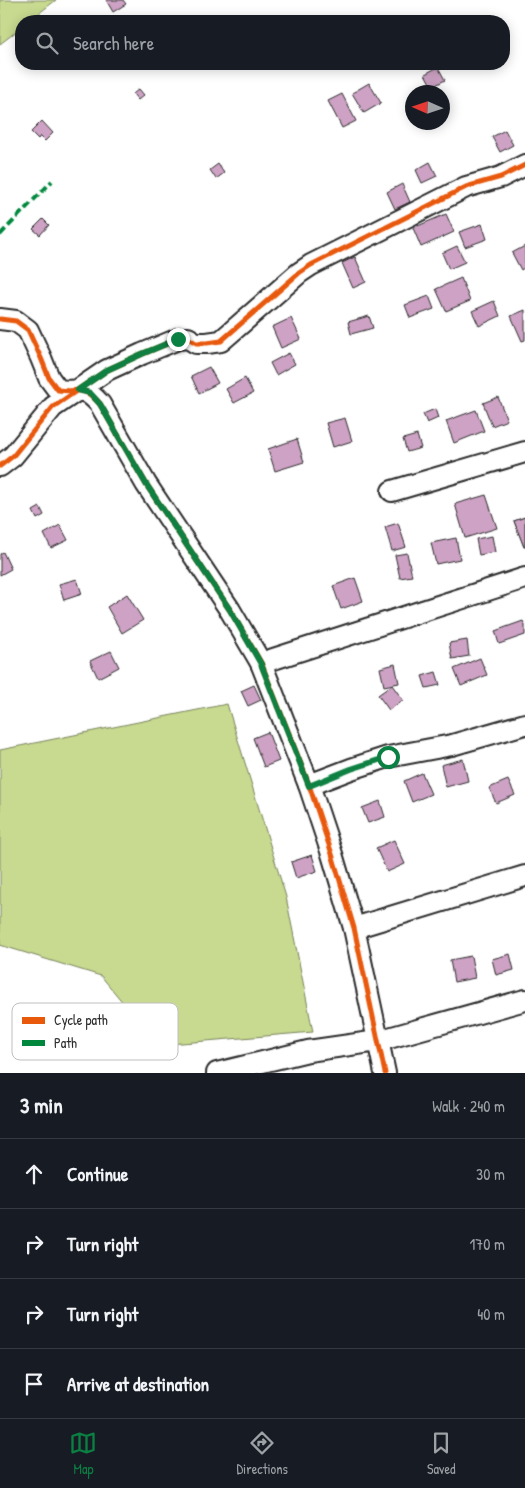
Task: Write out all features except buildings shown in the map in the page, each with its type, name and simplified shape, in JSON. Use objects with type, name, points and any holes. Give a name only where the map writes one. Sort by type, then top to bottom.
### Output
[{"type":"street","points":[[0,466],[12,456],[53,407],[107,370],[178,339],[188,338],[196,343],[221,340],[299,273],[311,265],[466,187],[501,177],[525,164]]},
{"type":"street","points":[[0,319],[16,321],[28,330],[49,378],[58,390],[78,390],[90,393],[100,404],[146,484],[230,610],[261,664],[309,786],[332,854],[354,928],[385,1073]]},
{"type":"street","points":[[392,490],[525,452]]},
{"type":"street","points":[[261,664],[525,578]]},
{"type":"street","points":[[309,786],[388,757],[452,745],[525,724]]},
{"type":"street","points":[[354,928],[525,876]]},
{"type":"street","points":[[217,1073],[308,1051],[378,1041],[525,1000]]},
{"type":"green space","points":[[0,0],[56,0],[37,15],[15,15],[15,33],[0,44]]},
{"type":"green space","points":[[227,704],[286,897],[313,1032],[178,1043],[178,1003],[123,1003],[101,976],[0,945],[0,750]]},
{"type":"marked path","points":[[0,235],[52,181]]},
{"type":"cycle path","points":[[0,466],[13,456],[53,407],[107,370],[178,339],[188,338],[196,343],[221,341],[299,273],[311,265],[466,187],[501,177],[525,165]]},
{"type":"cycle path","points":[[0,319],[16,321],[28,330],[49,378],[58,390],[85,392],[100,404],[146,484],[230,610],[261,663],[309,785],[332,854],[354,928],[385,1073]]},
{"type":"route","points":[[178,339],[107,370],[78,390],[90,393],[100,404],[146,484],[230,610],[261,664],[309,786],[388,757]]}]
